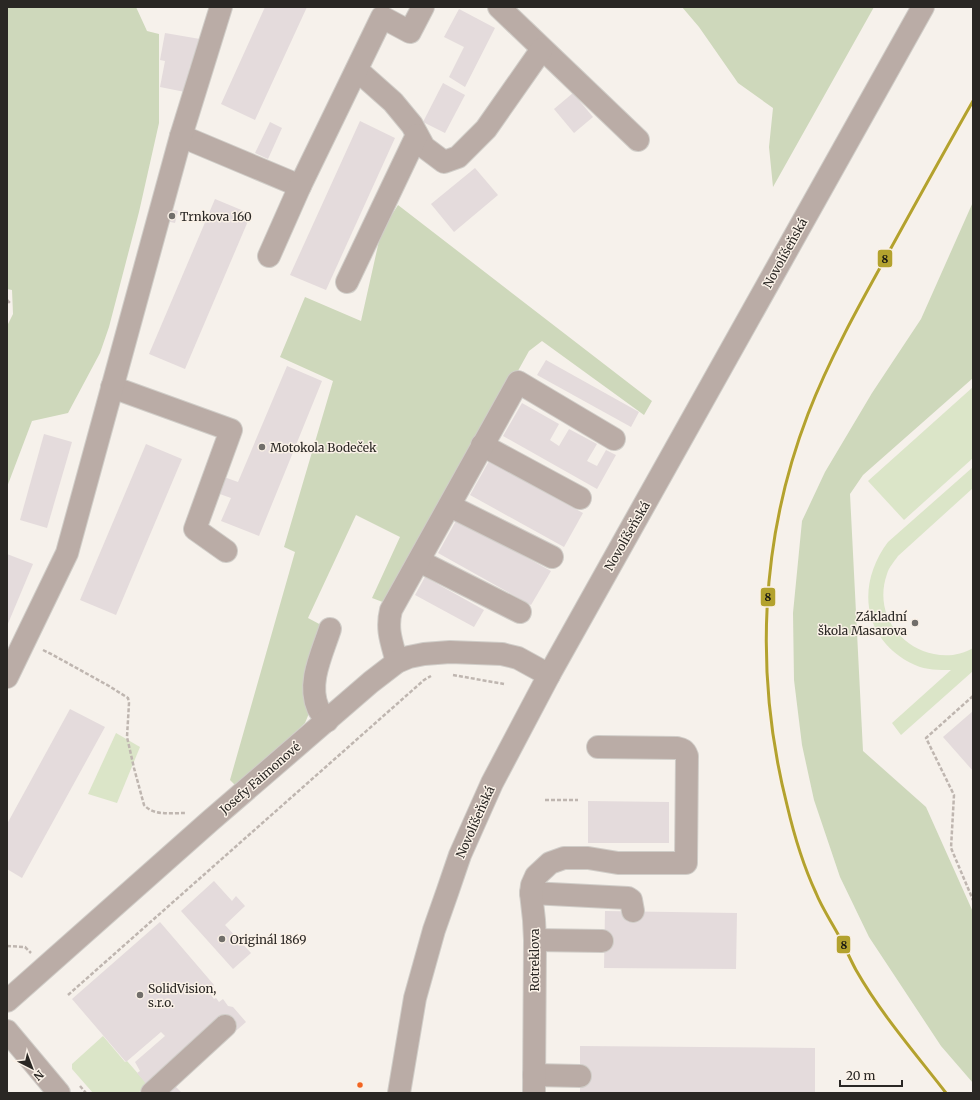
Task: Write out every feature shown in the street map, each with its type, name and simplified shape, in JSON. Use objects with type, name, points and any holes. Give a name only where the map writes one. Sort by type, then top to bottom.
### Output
[{"type":"street","points":[[7,677],[67,553],[181,136],[221,7]]},
{"type":"street","points":[[269,256],[300,186],[382,17],[410,32],[423,7]]},
{"type":"street","points":[[499,7],[638,140]]},
{"type":"street","name":"Novolíšeňská","points":[[399,1093],[415,998],[434,930],[460,855],[492,783],[548,675],[644,507],[923,7]]},
{"type":"street","points":[[357,70],[393,102],[412,125],[424,147],[444,162],[458,157],[486,128],[542,49]]},
{"type":"street","points":[[347,282],[417,135]]},
{"type":"street","points":[[181,136],[300,186]]},
{"type":"street","points":[[397,662],[388,628],[388,620],[391,610],[518,382],[614,439]]},
{"type":"street","points":[[112,387],[231,430],[195,529],[226,551]]},
{"type":"street","points":[[482,445],[580,498]]},
{"type":"street","points":[[450,506],[552,558]]},
{"type":"street","points":[[419,561],[520,612]]},
{"type":"street","points":[[327,722],[318,707],[314,694],[314,679],[330,629]]},
{"type":"street","name":"Josefy Faimonové","points":[[7,1001],[210,821],[327,722],[371,682],[397,662],[409,657],[424,654],[450,652],[502,654],[518,658],[548,675]]},
{"type":"street","name":"Rotreklova","points":[[534,1084],[535,940],[531,893],[533,881],[543,868],[550,863],[564,858],[588,858],[618,863],[686,862],[688,756],[686,752],[683,749],[677,748],[598,747]]},
{"type":"street","points":[[531,893],[628,898],[631,900],[633,911]]},
{"type":"street","points":[[535,940],[602,941]]},
{"type":"street","points":[[152,1093],[225,1026]]},
{"type":"street","points":[[7,1031],[59,1093]]},
{"type":"street","points":[[534,1084],[580,1076]]},
{"type":"path","points":[[7,300],[10,303]]},
{"type":"path","points":[[24,643],[53,655],[128,698],[127,737],[144,805],[148,809],[154,812],[198,814],[210,821]]},
{"type":"path","points":[[68,995],[424,680],[436,674]]},
{"type":"path","points":[[451,675],[504,684]]},
{"type":"path","points":[[973,696],[926,738],[954,795],[951,848],[973,900]]},
{"type":"path","points":[[545,800],[578,800]]},
{"type":"green space","points":[[7,7],[136,7],[147,31],[159,34],[159,123],[139,212],[109,327],[100,353],[68,413],[32,421],[7,487],[7,326],[13,314],[12,290],[7,289]]},
{"type":"green space","points":[[682,7],[874,7],[773,187],[769,147],[773,108],[738,83],[699,27]]},
{"type":"green space","points":[[973,202],[973,378],[863,475],[850,494],[863,751],[926,807],[973,912],[973,1083],[941,1046],[869,937],[840,877],[814,800],[802,745],[794,680],[793,613],[802,521],[825,472],[872,393],[921,319]]},
{"type":"green space","points":[[398,205],[652,401],[644,415],[542,341],[529,351],[388,604],[372,598],[400,537],[356,515],[308,618],[323,626],[310,711],[305,723],[237,787],[230,780],[295,552],[284,547],[333,381],[280,357],[305,297],[361,321],[381,232]]},
{"type":"green space","points":[[973,387],[973,458],[904,520],[868,481]]},
{"type":"green space","points":[[973,467],[973,488],[898,556],[887,574],[884,588],[886,613],[899,635],[921,650],[939,655],[959,654],[973,648],[973,671],[901,735],[892,723],[951,670],[937,670],[919,667],[898,655],[884,642],[875,627],[870,611],[868,594],[871,576],[878,559],[888,542]]},
{"type":"green space","points":[[116,733],[140,747],[117,803],[88,794]]},
{"type":"green space","points":[[103,1036],[125,1062],[127,1061],[148,1085],[138,1093],[93,1093],[72,1069],[72,1064]]},
{"type":"building","points":[[265,7],[307,7],[255,120],[221,104]]},
{"type":"building","points":[[459,9],[495,28],[465,87],[449,77],[464,47],[444,37]]},
{"type":"building","points":[[165,33],[200,39],[194,67],[190,66],[185,92],[160,87],[165,61],[160,60]]},
{"type":"building","points":[[443,83],[465,95],[445,133],[423,122]]},
{"type":"building","points":[[573,93],[593,117],[574,133],[554,109]]},
{"type":"building","points":[[360,121],[395,138],[326,290],[290,275]]},
{"type":"building","points":[[270,122],[282,128],[268,159],[255,153]]},
{"type":"building","points":[[475,168],[498,195],[454,232],[431,204]]},
{"type":"building","points":[[215,199],[251,214],[185,369],[149,354]]},
{"type":"building","name":"Trnkova 160","points":[[169,209],[178,211],[175,223],[166,221]]},
{"type":"building","points":[[546,360],[639,412],[631,427],[537,375]]},
{"type":"building","points":[[287,366],[322,381],[259,536],[221,521],[231,498],[217,493],[224,477],[238,482]]},
{"type":"building","points":[[522,403],[559,424],[550,440],[559,446],[569,429],[597,444],[587,461],[597,466],[606,450],[616,455],[597,489],[503,436]]},
{"type":"building","points":[[44,434],[72,442],[47,528],[20,520]]},
{"type":"building","points":[[146,444],[182,459],[116,615],[80,600]]},
{"type":"building","points":[[489,461],[583,513],[564,547],[470,495]]},
{"type":"building","points":[[457,519],[551,571],[531,605],[438,553]]},
{"type":"building","points":[[7,554],[33,564],[7,626]]},
{"type":"building","points":[[425,577],[484,610],[474,627],[415,595]]},
{"type":"building","points":[[70,709],[105,727],[22,878],[7,869],[7,824]]},
{"type":"building","points":[[973,711],[973,771],[943,737]]},
{"type":"building","points":[[588,801],[669,802],[669,843],[588,843]]},
{"type":"building","name":"Originál 1869","points":[[214,881],[232,901],[236,896],[245,906],[225,925],[251,953],[233,969],[181,911]]},
{"type":"building","points":[[605,911],[737,913],[736,969],[604,968]]},
{"type":"building","name":"SolidVision, s.r.o.","points":[[160,922],[214,985],[208,991],[214,999],[216,998],[219,1002],[223,999],[228,1006],[233,1007],[246,1022],[174,1085],[182,1093],[154,1093],[137,1073],[140,1071],[135,1062],[165,1036],[161,1032],[126,1062],[72,999]]},
{"type":"building","points":[[580,1046],[815,1048],[815,1093],[580,1093]]},
{"type":"transit line","name":"8","points":[[946,1093],[876,1002],[856,970],[821,904],[807,872],[799,850],[776,756],[766,657],[767,608],[772,558],[780,510],[792,461],[808,414],[826,372],[857,309],[973,101]]},
{"type":"place","name":"Trnkova 160","points":[[172,216]]},
{"type":"place","name":"Motokola Bodeček","points":[[262,447]]},
{"type":"place","name":"Základní škola Masarova","points":[[915,623]]},
{"type":"place","name":"Originál 1869","points":[[222,939]]},
{"type":"place","name":"SolidVision, s.r.o.","points":[[140,995]]}]
